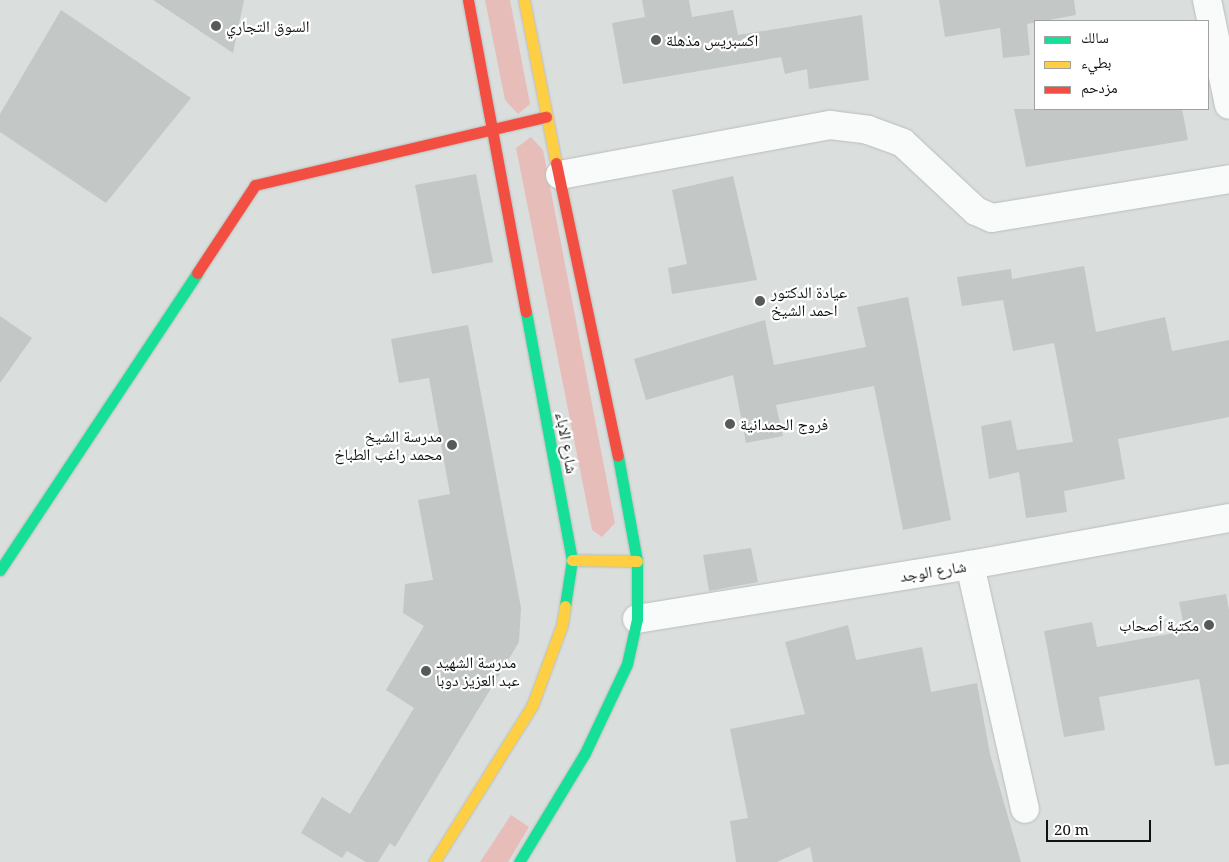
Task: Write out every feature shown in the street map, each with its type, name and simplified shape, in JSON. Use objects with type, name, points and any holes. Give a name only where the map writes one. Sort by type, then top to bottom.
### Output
[{"type":"main road","name":"شارع الاباء","points":[[434,862],[532,706],[562,625],[572,560],[494,129],[468,0]]},
{"type":"main road","points":[[519,862],[585,753],[626,664],[637,619],[637,561],[630,510],[560,175],[546,117],[524,0]]},
{"type":"main road","points":[[0,570],[255,185],[546,117]]},
{"type":"main road","points":[[572,560],[637,561]]},
{"type":"street","points":[[1207,0],[1229,104]]},
{"type":"street","points":[[560,175],[830,125],[868,130],[903,143],[976,211],[992,218],[1229,179]]},
{"type":"street","name":"شارع الوجد","points":[[637,619],[970,565],[1229,518]]},
{"type":"street","points":[[970,565],[1025,809]]},
{"type":"shaded area","points":[[485,0],[510,0],[530,104],[518,114],[505,100]]},
{"type":"shaded area","points":[[531,137],[543,150],[615,523],[602,537],[592,530],[516,148]]},
{"type":"shaded area","points":[[511,815],[529,827],[508,862],[480,862]]},
{"type":"building","name":"السوق التجاري","points":[[153,0],[244,0],[233,53]]},
{"type":"building","points":[[642,0],[689,0],[692,17],[733,10],[738,35],[862,15],[869,80],[809,89],[807,69],[785,74],[781,57],[623,84],[612,23],[645,17]]},
{"type":"building","points":[[939,0],[1074,0],[1076,15],[1049,20],[1034,20],[1034,23],[1027,24],[1030,55],[1003,58],[1000,28],[945,37]]},
{"type":"building","points":[[61,10],[191,98],[106,203],[0,132],[0,114]]},
{"type":"building","points":[[1014,109],[1182,110],[1188,140],[1026,167]]},
{"type":"building","points":[[476,174],[493,262],[432,274],[415,185]]},
{"type":"building","points":[[733,176],[757,280],[672,294],[668,268],[687,264],[672,190]]},
{"type":"building","points":[[1084,266],[1096,332],[1165,317],[1172,351],[1229,340],[1229,417],[1118,439],[1125,479],[1064,491],[1067,512],[1026,518],[1019,472],[989,479],[981,426],[1011,420],[1017,450],[1073,442],[1054,343],[1013,351],[1003,300],[962,306],[957,277],[1011,269],[1012,279]]},
{"type":"building","points":[[908,297],[951,520],[903,530],[874,386],[776,405],[783,436],[746,443],[733,375],[646,400],[634,359],[765,320],[774,365],[866,347],[857,307]]},
{"type":"building","points":[[0,316],[32,338],[0,383]]},
{"type":"building","points":[[468,325],[521,608],[519,642],[395,847],[390,843],[378,862],[366,862],[347,851],[342,858],[301,833],[322,797],[350,814],[414,708],[386,690],[424,626],[403,613],[405,584],[433,580],[418,500],[450,494],[429,378],[399,383],[391,339]]},
{"type":"building","points":[[751,548],[758,582],[709,591],[703,555]]},
{"type":"building","points":[[1226,594],[1229,610],[1229,764],[1215,766],[1199,679],[1099,697],[1105,730],[1064,737],[1044,631],[1092,622],[1097,647],[1185,631],[1179,602]]},
{"type":"building","points":[[848,625],[856,660],[922,647],[931,692],[977,683],[990,754],[1021,862],[813,862],[810,847],[777,862],[736,862],[730,821],[748,818],[730,729],[805,714],[785,642]]},
{"type":"traffic: fast","points":[[0,570],[197,273]]},
{"type":"traffic: fast","points":[[526,312],[572,560],[565,606]]},
{"type":"traffic: fast","points":[[519,862],[585,753],[627,664],[637,619],[637,561],[618,456]]},
{"type":"traffic: slow","points":[[524,0],[556,163]]},
{"type":"traffic: slow","points":[[572,560],[637,561]]},
{"type":"traffic: slow","points":[[434,862],[532,706],[562,625],[565,606]]},
{"type":"traffic: jam","points":[[468,0],[526,312]]},
{"type":"traffic: jam","points":[[197,273],[255,185],[546,117]]},
{"type":"traffic: jam","points":[[556,163],[618,456]]},
{"type":"place","name":"السوق التجاري","points":[[216,26]]},
{"type":"place","name":"اكسبريس مذهلة","points":[[656,40]]},
{"type":"place","name":"عيادة الدكتور احمد الشيخ","points":[[760,301]]},
{"type":"place","name":"فروج الحمدانية","points":[[730,424]]},
{"type":"place","name":"مدرسة الشيخ محمد راغب الطباخ","points":[[452,445]]},
{"type":"place","name":"مكتبة أصحاب","points":[[1209,625]]},
{"type":"place","name":"مدرسة الشهيد عبد العزيز دوبا","points":[[426,671]]}]
